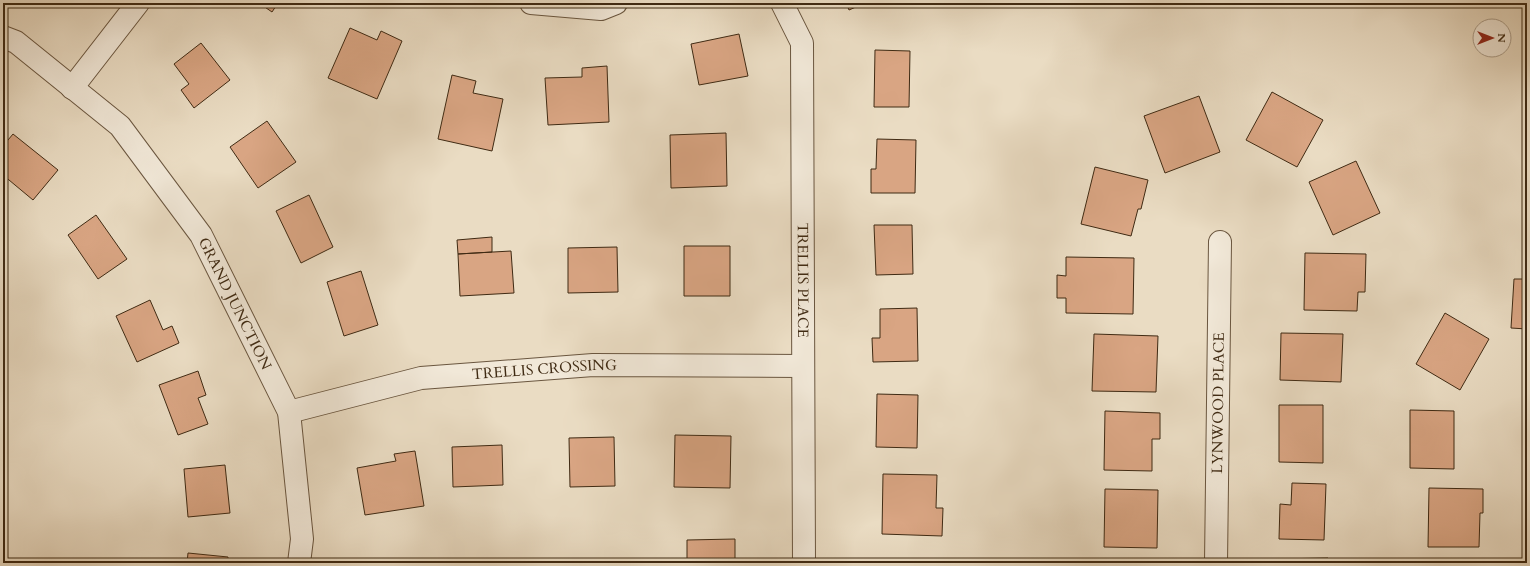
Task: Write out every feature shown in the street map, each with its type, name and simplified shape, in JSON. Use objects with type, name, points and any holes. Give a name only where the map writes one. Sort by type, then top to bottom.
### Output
[{"type":"street","points":[[72,88],[138,3]]},
{"type":"street","points":[[530,3],[601,9],[616,3]]},
{"type":"street","name":"TRELLIS PLACE","points":[[782,3],[802,43],[804,563]]},
{"type":"street","name":"GRAND JUNCTION","points":[[3,37],[16,42],[120,126],[202,235],[290,412],[302,538],[299,563]]},
{"type":"street","name":"LYNWOOD PLACE","points":[[1216,563],[1220,242]]},
{"type":"street","name":"TRELLIS CROSSING","points":[[290,412],[421,378],[593,365],[804,366]]},
{"type":"building","points":[[259,3],[278,3],[272,12]]},
{"type":"building","points":[[846,3],[865,3],[849,10]]},
{"type":"building","points":[[350,28],[377,40],[381,31],[402,41],[377,99],[328,78]]},
{"type":"building","points":[[739,34],[748,76],[699,85],[691,44]]},
{"type":"building","points":[[201,43],[230,80],[194,108],[181,90],[189,84],[174,64]]},
{"type":"building","points":[[875,50],[910,51],[909,107],[874,107]]},
{"type":"building","points":[[607,66],[609,122],[548,125],[545,78],[582,77],[582,68]]},
{"type":"building","points":[[452,75],[476,81],[473,93],[503,99],[492,151],[438,139]]},
{"type":"building","points":[[1272,92],[1323,120],[1297,167],[1246,140]]},
{"type":"building","points":[[1199,96],[1220,152],[1165,173],[1144,116]]},
{"type":"building","points":[[267,121],[296,162],[258,188],[230,147]]},
{"type":"building","points":[[726,133],[727,186],[671,188],[670,135]]},
{"type":"building","points":[[13,134],[58,170],[33,200],[3,175],[3,146]]},
{"type":"building","points":[[877,139],[916,140],[915,193],[871,193],[871,169],[876,169]]},
{"type":"building","points":[[1356,161],[1380,213],[1333,235],[1309,182]]},
{"type":"building","points":[[1095,167],[1148,180],[1141,209],[1138,209],[1131,236],[1081,224]]},
{"type":"building","points":[[309,195],[333,247],[301,263],[276,211]]},
{"type":"building","points":[[96,215],[127,259],[98,279],[68,235]]},
{"type":"building","points":[[874,225],[912,225],[913,274],[876,275]]},
{"type":"building","points":[[492,237],[492,252],[458,254],[457,240]]},
{"type":"building","points":[[684,246],[730,246],[730,296],[684,296]]},
{"type":"building","points":[[617,247],[618,292],[568,293],[568,248]]},
{"type":"building","points":[[511,251],[514,293],[460,296],[458,254]]},
{"type":"building","points":[[1305,253],[1366,254],[1365,292],[1358,292],[1357,311],[1304,310]]},
{"type":"building","points":[[1066,257],[1134,258],[1133,314],[1066,313],[1066,298],[1057,298],[1057,275],[1066,276]]},
{"type":"building","points":[[361,271],[378,325],[344,336],[327,282]]},
{"type":"building","points":[[1514,279],[1527,279],[1527,329],[1511,328]]},
{"type":"building","points":[[150,300],[163,330],[172,326],[179,343],[137,362],[116,316]]},
{"type":"building","points":[[917,308],[918,361],[873,362],[872,338],[880,338],[880,309]]},
{"type":"building","points":[[1445,313],[1489,339],[1460,390],[1416,364]]},
{"type":"building","points":[[1281,333],[1343,334],[1341,382],[1280,380]]},
{"type":"building","points":[[1094,334],[1158,336],[1156,392],[1092,391]]},
{"type":"building","points":[[198,371],[206,395],[198,398],[208,424],[178,435],[159,385]]},
{"type":"building","points":[[877,394],[918,395],[917,448],[876,447]]},
{"type":"building","points":[[1279,405],[1323,405],[1323,463],[1279,462]]},
{"type":"building","points":[[1410,410],[1454,411],[1454,469],[1410,468]]},
{"type":"building","points":[[1105,411],[1160,413],[1160,439],[1152,439],[1152,471],[1104,470]]},
{"type":"building","points":[[675,435],[731,436],[730,488],[674,487]]},
{"type":"building","points":[[614,437],[615,486],[570,487],[569,438]]},
{"type":"building","points":[[502,445],[503,485],[453,487],[452,447]]},
{"type":"building","points":[[415,451],[424,506],[365,515],[357,468],[396,461],[394,454]]},
{"type":"building","points":[[225,465],[230,513],[188,517],[184,469]]},
{"type":"building","points":[[883,474],[937,475],[936,508],[943,508],[942,536],[882,534]]},
{"type":"building","points":[[1292,483],[1326,484],[1324,540],[1279,539],[1280,504],[1291,505]]},
{"type":"building","points":[[1429,488],[1483,489],[1483,513],[1480,513],[1479,547],[1428,547]]},
{"type":"building","points":[[1105,489],[1158,490],[1157,548],[1104,547]]},
{"type":"building","points":[[735,539],[735,563],[687,563],[687,540]]},
{"type":"building","points":[[188,553],[228,557],[228,563],[187,563]]},
{"type":"building","points":[[1328,558],[1328,563],[1275,563],[1275,559]]},
{"type":"building","points":[[943,562],[943,563],[886,563]]}]
